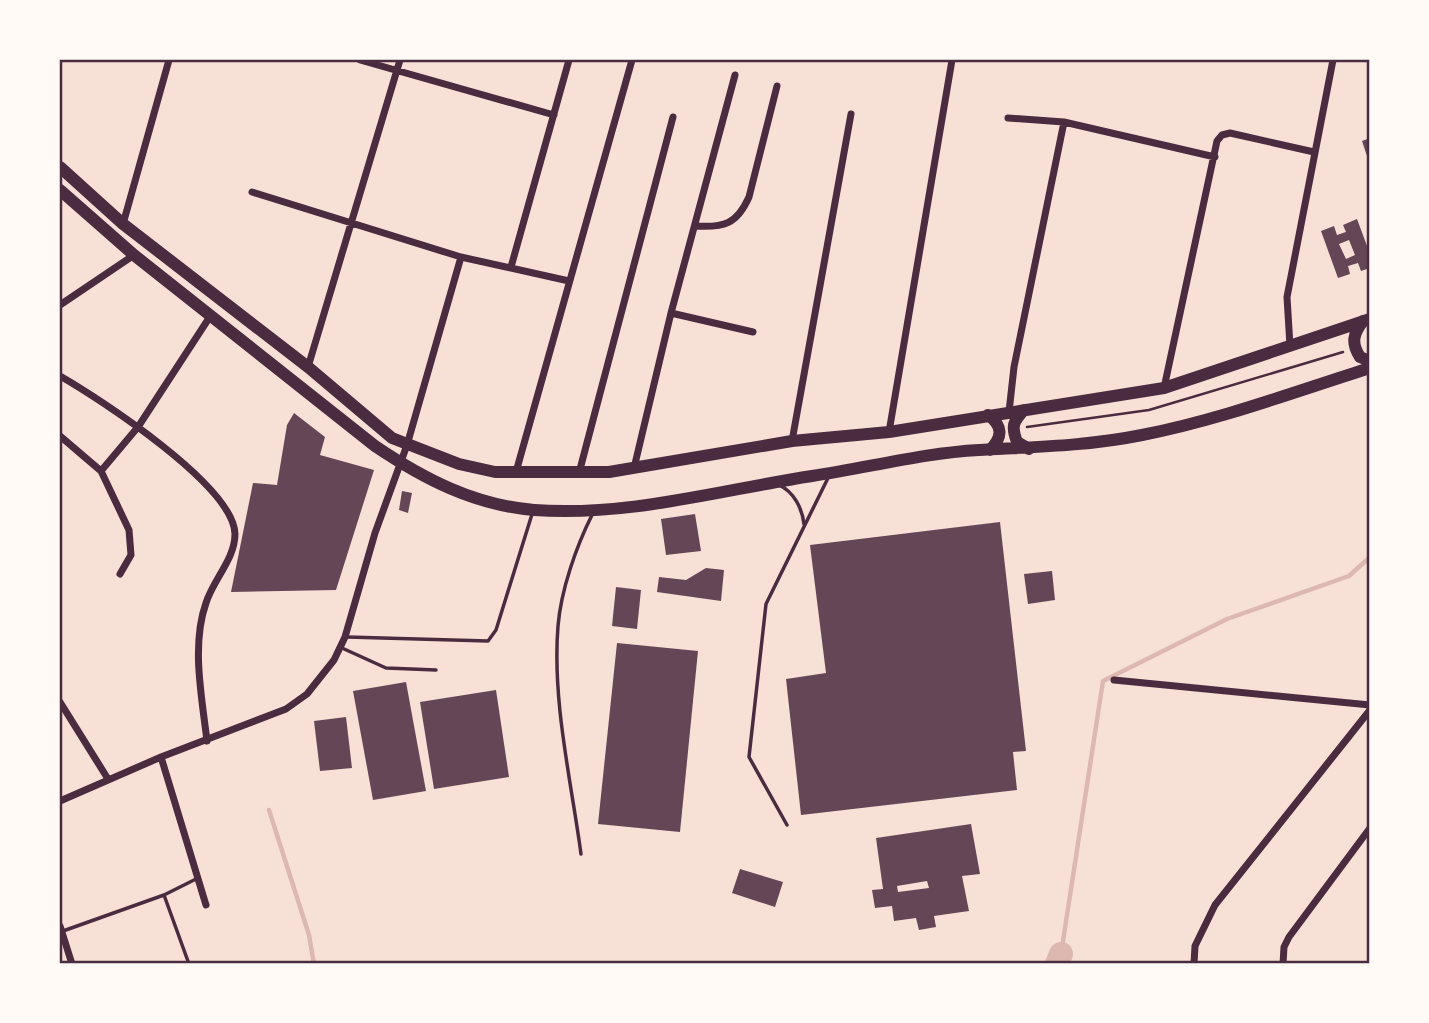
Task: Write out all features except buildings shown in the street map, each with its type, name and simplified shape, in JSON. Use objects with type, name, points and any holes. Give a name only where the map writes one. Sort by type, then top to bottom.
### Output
[{"type":"main road","points":[[60,167],[123,224],[308,367],[392,438],[459,464],[495,472],[579,473],[634,468],[792,441],[889,432],[1164,388],[1366,320]]},
{"type":"main road","points":[[60,190],[134,255],[401,464],[455,493],[533,510],[595,509],[990,450],[1030,449],[1145,435],[1230,413],[1370,368]]},
{"type":"main road","points":[[1366,320],[1355,331],[1354,345],[1360,357],[1370,360]]},
{"type":"main road","points":[[1024,410],[1013,422],[1012,429],[1017,442],[1030,449]]},
{"type":"main road","points":[[988,415],[997,422],[1001,431],[990,450]]},
{"type":"street","points":[[123,224],[169,60]]},
{"type":"street","points":[[360,60],[554,115]]},
{"type":"street","points":[[308,367],[400,60]]},
{"type":"street","points":[[511,267],[569,60]]},
{"type":"street","points":[[516,472],[632,60]]},
{"type":"street","points":[[889,432],[952,60]]},
{"type":"street","points":[[1290,346],[1287,297],[1333,60]]},
{"type":"street","points":[[634,468],[671,313],[735,75]]},
{"type":"street","points":[[695,226],[724,226],[741,213],[749,197],[776,86]]},
{"type":"street","points":[[792,441],[851,114]]},
{"type":"street","points":[[579,473],[673,117]]},
{"type":"street","points":[[1008,118],[1064,122],[1215,157]]},
{"type":"street","points":[[1009,412],[1014,367],[1064,122]]},
{"type":"street","points":[[1164,388],[1217,141],[1222,135],[1230,133],[1314,152]]},
{"type":"street","points":[[253,192],[461,257],[569,281]]},
{"type":"street","points":[[60,305],[134,255]]},
{"type":"street","points":[[60,801],[297,703],[320,679],[345,637],[375,533],[407,445],[461,257]]},
{"type":"street","points":[[671,313],[753,332]]},
{"type":"street","points":[[101,471],[138,427],[211,315]]},
{"type":"street","points":[[60,376],[138,427],[215,494],[228,510],[234,525],[233,547],[206,602],[201,625],[201,688],[207,741]]},
{"type":"street","points":[[60,436],[101,471],[129,530],[132,545],[129,563],[120,574]]},
{"type":"street","points":[[1114,680],[1370,707]]},
{"type":"street","points":[[60,702],[108,779]]},
{"type":"street","points":[[1194,964],[1195,946],[1215,905],[1370,707]]},
{"type":"street","points":[[161,757],[206,905]]},
{"type":"street","points":[[1283,964],[1284,947],[1290,937],[1370,828]]},
{"type":"street","points":[[60,929],[72,964]]},
{"type":"lane","points":[[787,825],[749,757],[766,604],[822,495],[829,474]]},
{"type":"lane","points":[[772,482],[788,489],[802,513],[804,526]]},
{"type":"lane","points":[[581,854],[563,719],[558,626],[567,583],[595,509]]},
{"type":"lane","points":[[345,637],[488,641],[496,630],[503,610],[533,510]]},
{"type":"lane","points":[[340,647],[386,668],[436,670]]},
{"type":"lane","points":[[60,929],[164,895],[199,878]]},
{"type":"lane","points":[[164,895],[190,964]]},
{"type":"waterway","points":[[1061,954],[1103,681],[1227,619],[1349,576],[1370,557]]},
{"type":"waterway","points":[[269,810],[309,935],[314,964]]},
{"type":"waterway","points":[[1057,964],[1061,954]]}]
